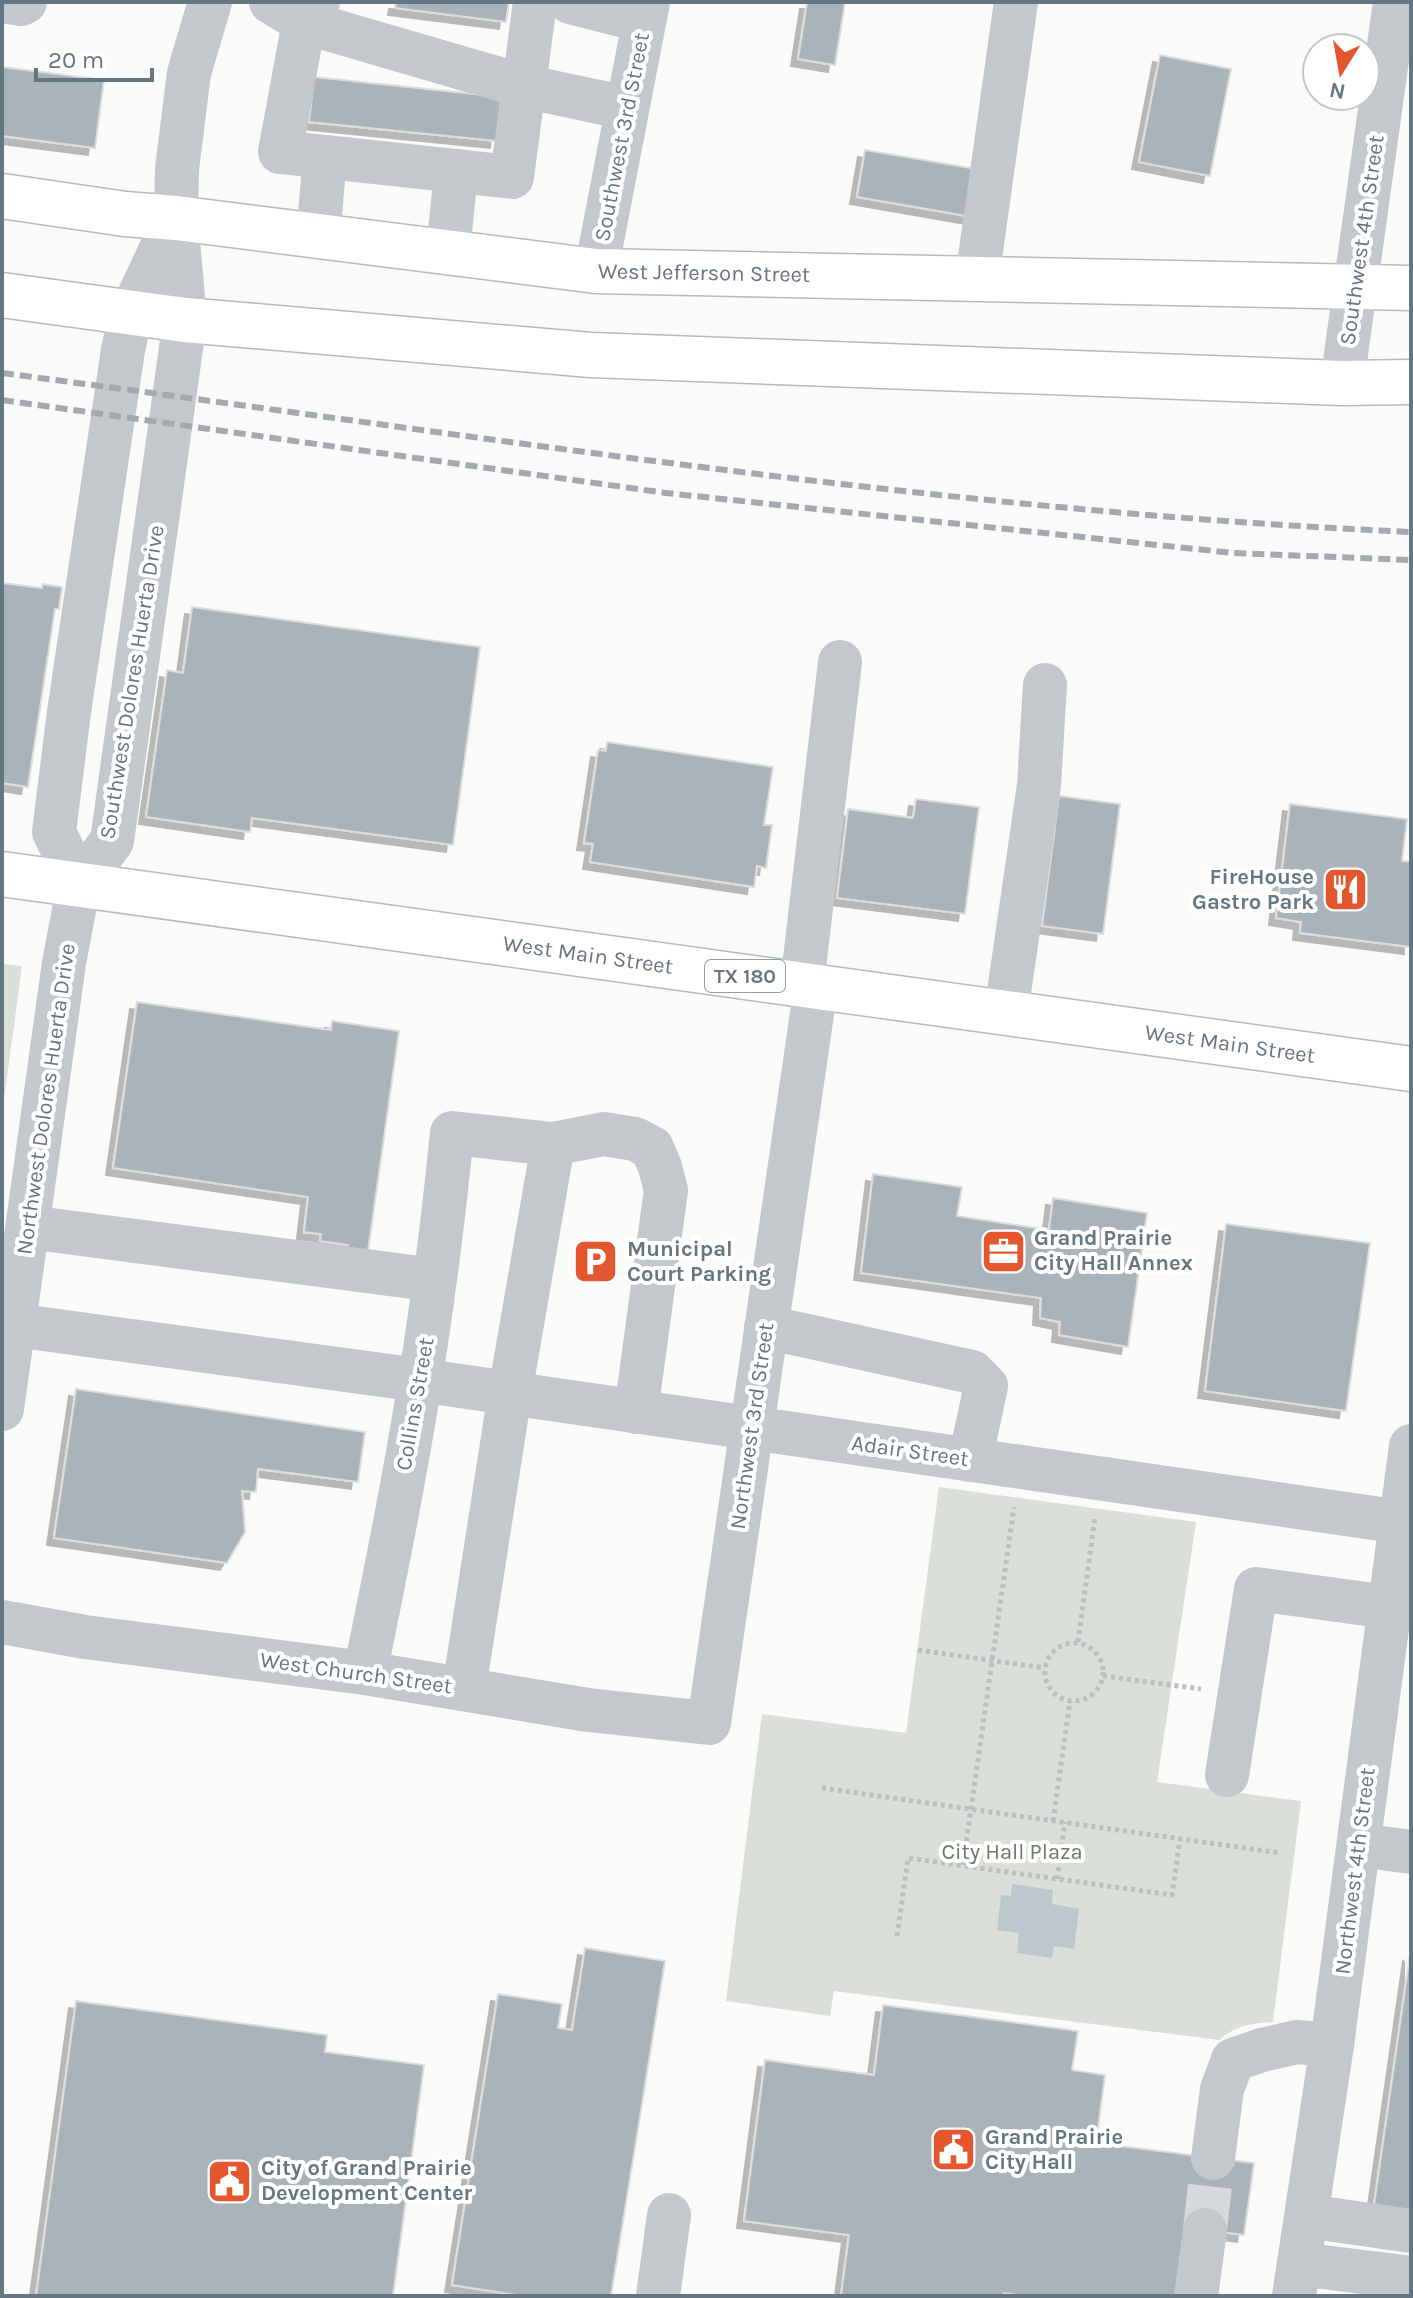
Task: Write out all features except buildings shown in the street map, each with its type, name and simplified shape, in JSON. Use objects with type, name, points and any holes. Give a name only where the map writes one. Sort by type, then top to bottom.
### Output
[{"type":"main road","name":"West Jefferson Street","points":[[2,196],[125,214],[596,271],[1411,288]]},
{"type":"main road","points":[[2,295],[185,320],[591,355],[1342,383],[1411,382]]},
{"type":"main road","name":"West Main Street","points":[[2,874],[1411,1069]]},
{"type":"street","points":[[9,2],[25,2]]},
{"type":"street","name":"Southwest Dolores Huerta Drive","points":[[176,218],[131,313],[83,614],[54,832],[79,884],[112,841],[185,320],[176,218],[177,169],[189,73],[210,2]]},
{"type":"street","points":[[535,2],[523,86],[512,177],[280,152],[298,9],[523,86],[627,108]]},
{"type":"street","points":[[570,2],[646,12]]},
{"type":"street","points":[[977,279],[1016,2]]},
{"type":"street","name":"Southwest 4th Street","points":[[1342,383],[1395,2]]},
{"type":"street","name":"Southwest 3rd Street","points":[[596,271],[646,12]]},
{"type":"street","points":[[318,237],[325,157]]},
{"type":"street","points":[[448,253],[456,171]]},
{"type":"street","name":"Northwest 3rd Street","points":[[709,1723],[766,1327],[809,985],[840,662]]},
{"type":"street","points":[[1006,1013],[1039,785],[1045,685]]},
{"type":"street","name":"Northwest Dolores Huerta Drive","points":[[2,1409],[14,1325],[21,1200],[79,884]]},
{"type":"street","name":"Collins Street","points":[[365,1673],[419,1380],[435,1280],[452,1133],[553,1144]]},
{"type":"street","points":[[464,1689],[553,1144],[604,1134],[635,1139],[652,1148],[660,1167],[666,1190],[636,1412]]},
{"type":"street","points":[[21,1200],[435,1280]]},
{"type":"street","name":"Adair Street","points":[[14,1325],[970,1460],[1407,1486]]},
{"type":"street","points":[[766,1327],[972,1372],[986,1386],[970,1460]]},
{"type":"street","name":"Northwest 4th Street","points":[[1296,2280],[1330,2062],[1388,1607],[1407,1486]]},
{"type":"street","points":[[1227,1775],[1256,1589],[1388,1607]]},
{"type":"street","name":"West Church Street","points":[[2,1622],[85,1637],[365,1673],[588,1710],[709,1723]]},
{"type":"street","points":[[1359,1845],[1411,1852]]},
{"type":"street","points":[[1224,2160],[1222,2089],[1233,2060],[1297,2042],[1330,2062]]},
{"type":"street","points":[[658,2296],[669,2215]]},
{"type":"street","points":[[1307,2216],[1411,2231]]},
{"type":"street","points":[[1196,2296],[1216,2231],[1219,2296]]},
{"type":"street","points":[[1296,2280],[1411,2278]]},
{"type":"path","points":[[963,1866],[1015,1498]]},
{"type":"path","points":[[1078,1643],[1097,1508]]},
{"type":"path","points":[[1069,1643],[1078,1643],[1098,1654],[1103,1664],[1103,1676],[1096,1693],[1088,1698],[1070,1701],[1050,1690],[1045,1679],[1045,1668],[1053,1651],[1069,1643]]},
{"type":"path","points":[[918,1650],[1045,1668]]},
{"type":"path","points":[[1103,1676],[1239,1694]]},
{"type":"path","points":[[1053,1821],[1070,1701]]},
{"type":"path","points":[[822,1788],[1280,1853]]},
{"type":"path","points":[[1057,1879],[1065,1822]]},
{"type":"path","points":[[897,1936],[908,1858],[1172,1895],[1180,1839]]},
{"type":"green space","points":[[2,964],[22,966],[2,1114]]},
{"type":"green space","name":"City Hall Plaza","points":[[939,1487],[1196,1522],[1157,1782],[1301,1801],[1273,2022],[1244,2026],[1219,2040],[834,1991],[830,2016],[726,2001],[762,1714],[906,1733]]},
{"type":"shaded area","points":[[1012,1884],[1053,1890],[1052,1904],[1079,1909],[1074,1949],[1054,1946],[1052,1958],[1017,1953],[1019,1933],[997,1930],[1001,1895],[1011,1896]]},
{"type":"tunnel","points":[[1205,2230],[1213,2158]]},
{"type":"railway","points":[[2,373],[529,445],[881,489],[1234,522],[1411,532]]},
{"type":"railway","points":[[2,400],[666,493],[1233,553],[1411,560]]},
{"type":"place","name":"FireHouse Gastro Park","points":[[1345,890]]},
{"type":"place","name":"Grand Prairie City Hall Annex","points":[[1003,1251]]},
{"type":"place","name":"Municipal Court Parking","points":[[596,1262]]},
{"type":"place","name":"Grand Prairie City Hall","points":[[954,2150]]},
{"type":"place","name":"City of Grand Prairie Development Center","points":[[230,2181]]}]
